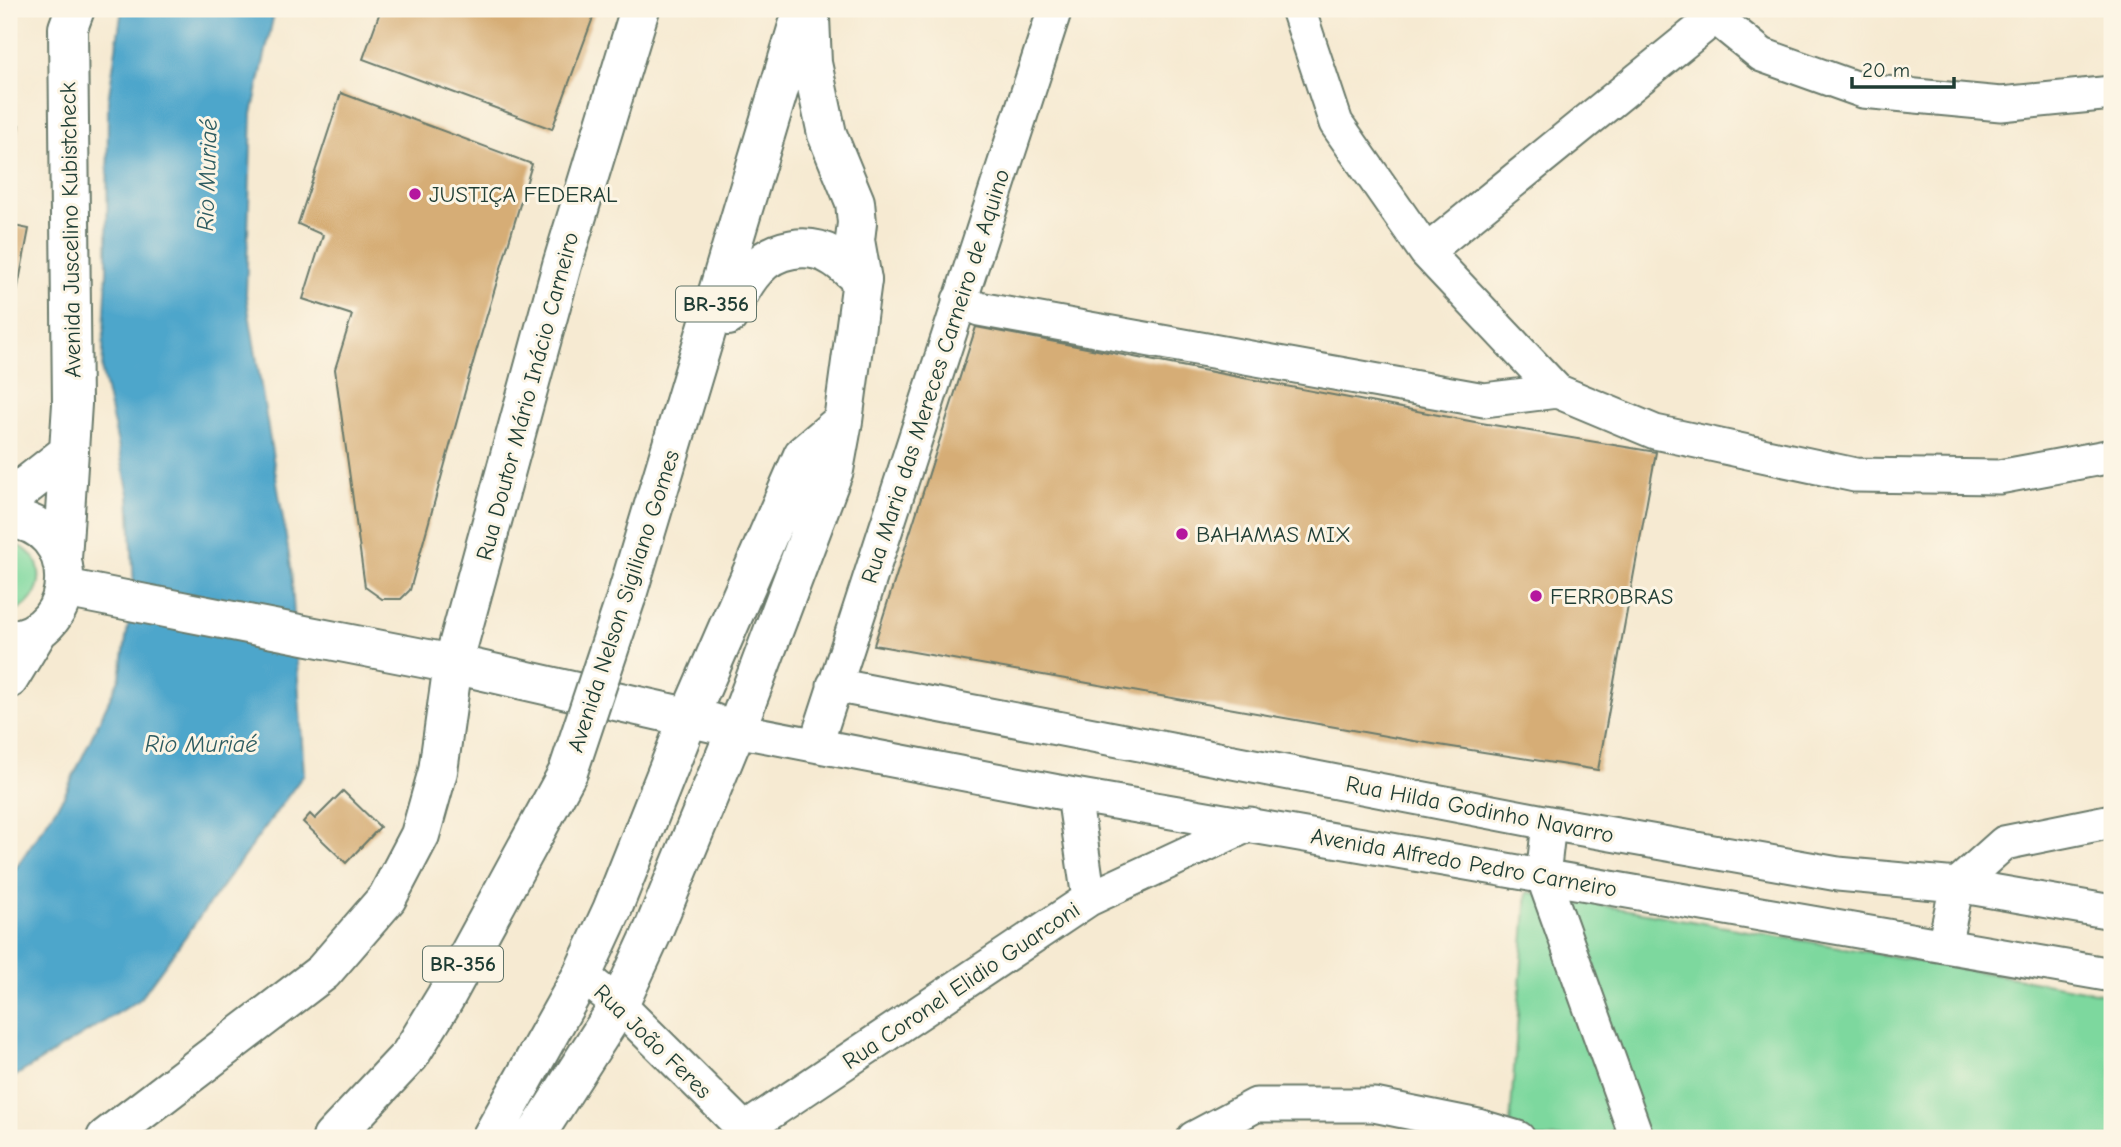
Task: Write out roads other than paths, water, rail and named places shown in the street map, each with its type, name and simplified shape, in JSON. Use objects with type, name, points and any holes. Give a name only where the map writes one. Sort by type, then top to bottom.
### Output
[{"type":"main road","name":"Rua Doutor Mário Inácio Carneiro","points":[[106,1138],[323,972],[387,898],[420,835],[438,771],[453,663],[562,265],[640,9]]},
{"type":"main road","name":"Avenida Nelson Sigiliano Gomes","points":[[332,1138],[410,1055],[452,986],[568,772],[626,598],[803,9]]},
{"type":"main road","points":[[534,1138],[619,1005],[653,931],[736,730],[834,470],[862,280],[855,240],[855,202],[827,134],[812,63],[810,9]]},
{"type":"main road","name":"Avenida Juscelino Kubistcheck","points":[[9,680],[23,636],[52,618],[62,599],[72,404],[70,15]]},
{"type":"main road","points":[[690,390],[744,284],[757,267],[775,254],[797,248],[813,249],[831,255],[862,280]]},
{"type":"main road","points":[[491,1138],[582,975],[612,910],[689,717],[803,455],[843,421]]},
{"type":"main road","points":[[9,499],[69,452]]},
{"type":"main road","points":[[9,519],[18,519],[37,527],[52,541],[63,573],[114,599],[453,663],[736,730]]},
{"type":"street","name":"Rua Maria das Mereces Carneiro de Aquino","points":[[816,744],[1055,9]]},
{"type":"street","points":[[1298,9],[1336,123],[1426,252],[1557,391],[1655,432],[1855,475],[1999,477],[2112,456]]},
{"type":"street","points":[[1426,252],[1712,13],[1762,55],[1863,91],[2001,104],[2112,93]]},
{"type":"street","points":[[959,300],[979,309],[1484,400],[1557,391]]},
{"type":"street","name":"Rua Hilda Godinho Navarro","points":[[834,685],[1549,823],[1838,874],[1957,886]]},
{"type":"street","name":"Avenida Alfredo Pedro Carneiro","points":[[736,730],[1074,794],[2112,975]]},
{"type":"street","name":"Rua Coronel Elidio Guarconi","points":[[748,1134],[1089,900],[1074,794]]},
{"type":"street","points":[[1944,946],[1957,886],[2004,843],[2112,821]]},
{"type":"street","points":[[1549,823],[1543,876],[1637,1138]]},
{"type":"street","points":[[1089,900],[1250,824]]},
{"type":"street","points":[[1957,886],[2112,912]]},
{"type":"street","name":"Rua João Feres","points":[[582,975],[619,1005],[748,1134]]},
{"type":"street","points":[[1194,1138],[1256,1105],[1374,1105],[1478,1126],[1518,1138]]},
{"type":"water","name":"Rio Muriaé","points":[[122,9],[275,9],[252,114],[246,295],[291,567],[304,774],[139,1000],[9,1080],[9,878],[64,796],[120,677],[134,588],[129,494],[102,372],[107,271],[108,101]]},
{"type":"place","name":"JUSTIÇA FEDERAL","points":[[415,194]]},
{"type":"place","name":"BAHAMAS MIX","points":[[1182,534]]},
{"type":"place","name":"FERROBRAS","points":[[1536,596]]}]
